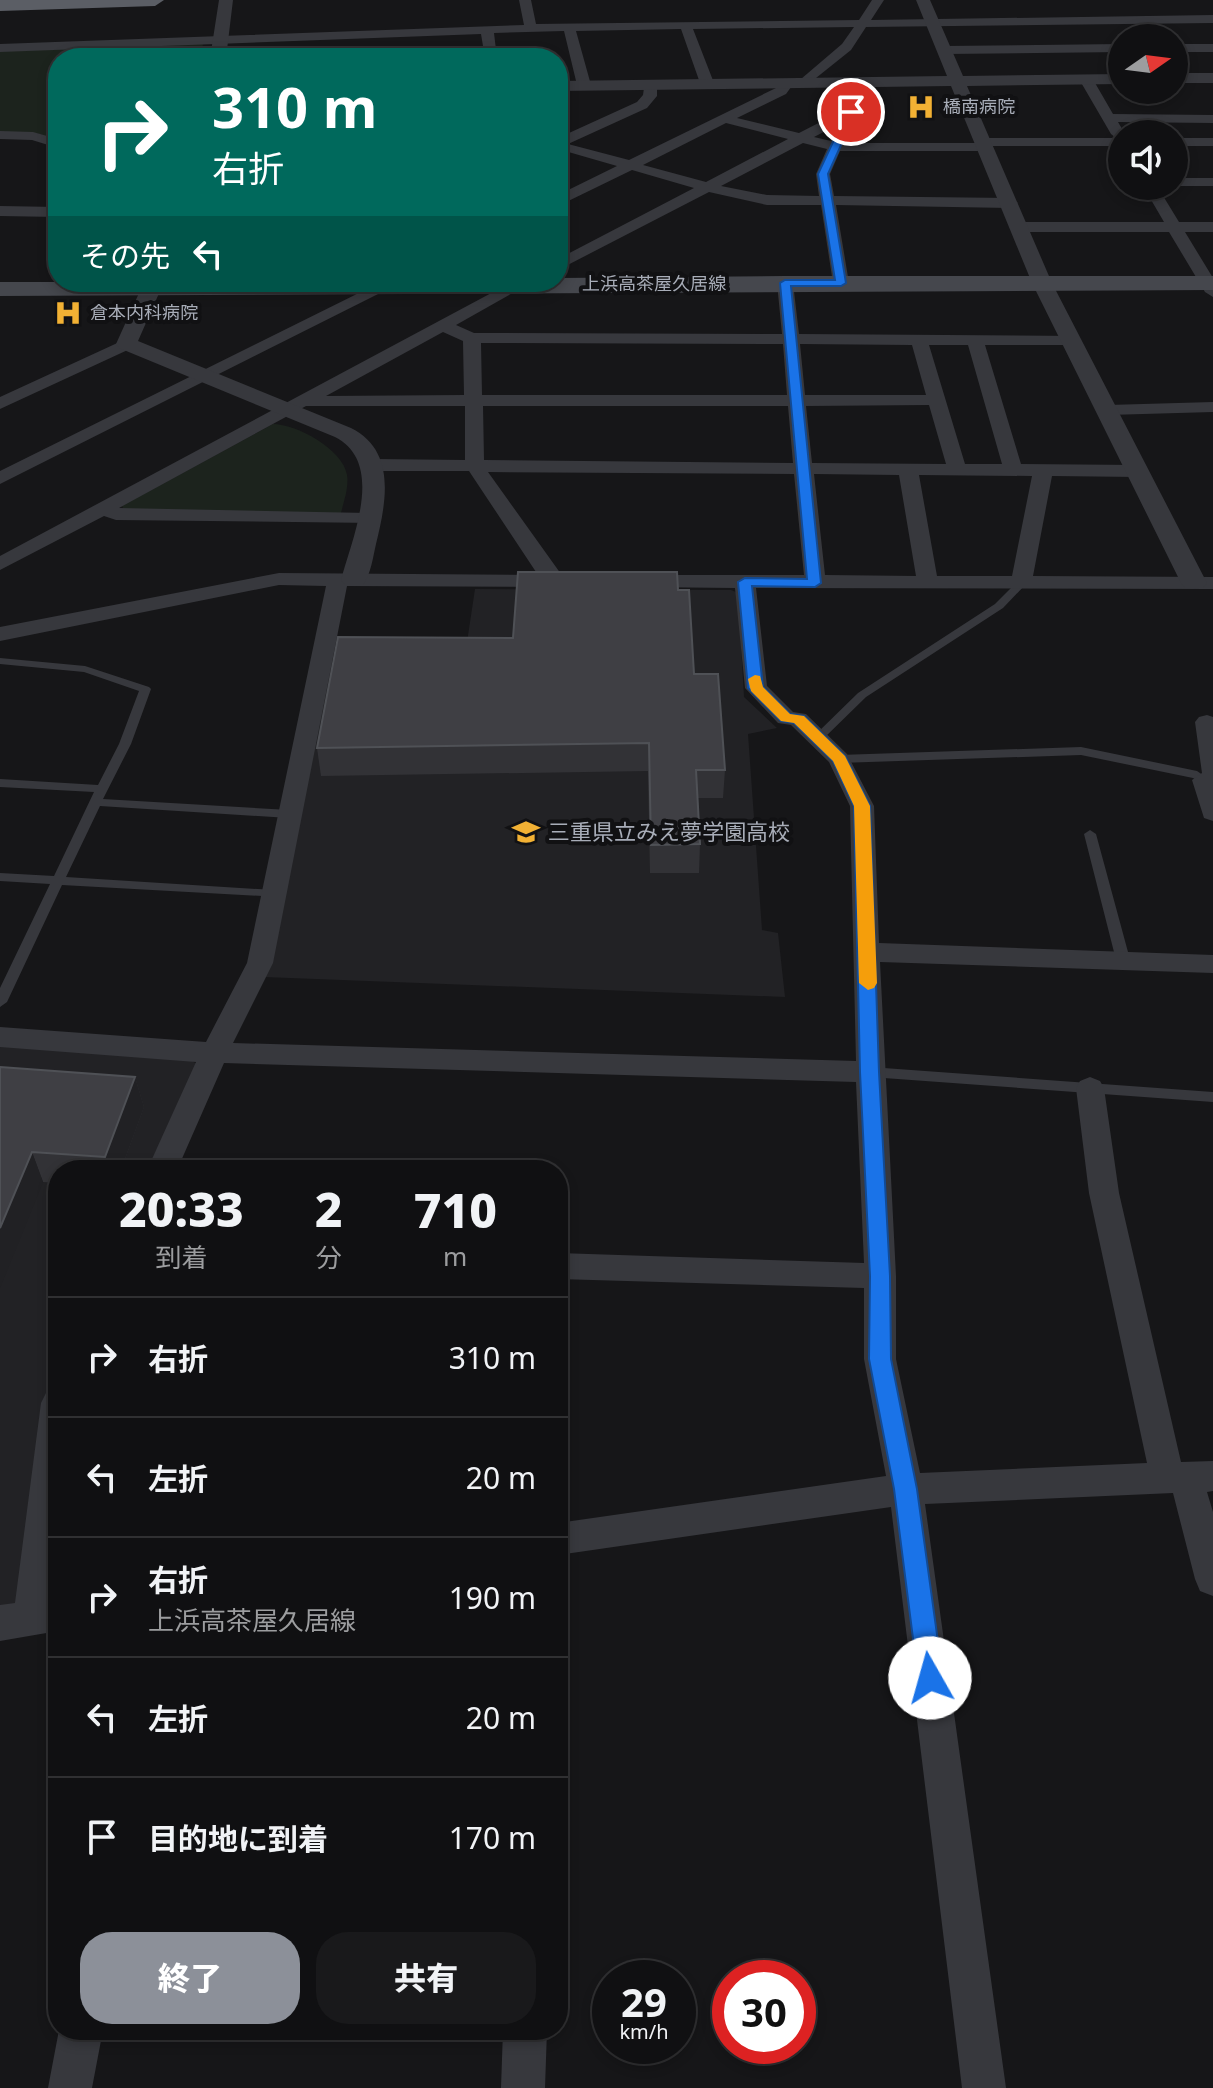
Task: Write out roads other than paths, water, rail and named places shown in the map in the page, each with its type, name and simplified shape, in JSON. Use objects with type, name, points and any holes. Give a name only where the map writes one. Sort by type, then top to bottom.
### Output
[{"type":"highway","points":[[0,5],[155,0]]},
{"type":"main road","name":"上浜高茶屋久居線","points":[[568,283],[1211,286]]},
{"type":"main road","name":"上浜高茶屋久居線","points":[[0,289],[48,288]]},
{"type":"street","points":[[220,48],[226,0]]},
{"type":"street","points":[[525,0],[531,28]]},
{"type":"street","points":[[806,82],[847,47],[878,0]]},
{"type":"street","points":[[923,0],[1042,283],[1138,471],[1204,583]]},
{"type":"street","points":[[0,48],[487,29],[686,26],[710,19],[862,24],[1094,15],[1213,19]]},
{"type":"street","points":[[1094,15],[1108,33]]},
{"type":"street","points":[[686,26],[707,83]]},
{"type":"street","points":[[569,27],[584,85]]},
{"type":"street","points":[[487,29],[490,48]]},
{"type":"street","points":[[1188,48],[1213,48]]},
{"type":"street","points":[[945,50],[1108,50]]},
{"type":"street","points":[[1188,78],[1213,78]]},
{"type":"street","points":[[1086,79],[1110,118],[1213,119]]},
{"type":"street","points":[[568,86],[1108,79]]},
{"type":"street","points":[[840,82],[851,112],[823,174],[841,283]]},
{"type":"street","points":[[568,196],[781,91],[787,83]]},
{"type":"street","points":[[568,139],[642,105],[650,96],[650,84]]},
{"type":"street","points":[[568,260],[851,112]]},
{"type":"street","points":[[725,119],[836,147],[1108,141]]},
{"type":"street","points":[[0,135],[33,136],[48,141]]},
{"type":"street","points":[[1188,142],[1213,142]]},
{"type":"street","points":[[568,147],[758,199],[1010,203]]},
{"type":"street","points":[[1188,182],[1213,182]]},
{"type":"street","points":[[1159,200],[1211,286]]},
{"type":"street","points":[[0,211],[48,212]]},
{"type":"street","points":[[1019,227],[1213,227]]},
{"type":"street","points":[[785,283],[815,583]]},
{"type":"street","points":[[0,404],[126,344],[149,292]]},
{"type":"street","points":[[0,478],[373,292]]},
{"type":"street","points":[[0,564],[505,292]]},
{"type":"street","points":[[443,326],[472,338],[1071,340]]},
{"type":"street","points":[[472,338],[475,466],[553,581]]},
{"type":"street","points":[[919,340],[957,470]]},
{"type":"street","points":[[975,340],[1013,470]]},
{"type":"street","points":[[126,344],[202,377],[294,405],[360,443],[373,465],[375,478],[368,519],[346,579],[289,814],[260,963],[214,1053],[166,1160]]},
{"type":"street","points":[[294,405],[472,401],[935,400]]},
{"type":"street","points":[[1108,410],[1213,407]]},
{"type":"street","points":[[373,465],[1138,471]]},
{"type":"street","points":[[908,470],[928,584]]},
{"type":"street","points":[[1021,584],[1043,471]]},
{"type":"street","points":[[103,509],[116,514],[368,519]]},
{"type":"street","points":[[0,634],[279,579],[582,581]]},
{"type":"street","points":[[626,581],[1204,583]]},
{"type":"street","points":[[745,582],[756,688],[786,718],[798,719],[839,759],[862,806],[880,1276],[880,1359],[906,1489],[984,2088]]},
{"type":"street","points":[[1207,722],[1213,813]]},
{"type":"street","points":[[867,952],[1213,964]]},
{"type":"street","points":[[0,1037],[214,1053],[870,1072]]},
{"type":"street","points":[[1090,1088],[1104,1193],[1189,1477],[1213,1579]]},
{"type":"street","points":[[568,1266],[880,1276]]},
{"type":"street","points":[[568,1538],[906,1489],[1189,1477]]},
{"type":"street","points":[[30,1618],[48,1480]]},
{"type":"street","points":[[70,2088],[79,2040]]},
{"type":"street","points":[[523,2088],[525,2040]]},
{"type":"lane","points":[[818,738],[862,695],[999,606],[1021,584]]},
{"type":"lane","points":[[0,661],[85,669],[145,689],[125,744],[0,1002]]},
{"type":"lane","points":[[839,759],[1081,751],[1139,761],[1211,779]]},
{"type":"lane","points":[[0,783],[289,814]]},
{"type":"lane","points":[[1090,834],[1121,952],[1116,960]]},
{"type":"lane","points":[[0,877],[274,894]]},
{"type":"lane","points":[[870,1072],[1213,1097]]},
{"type":"place","name":"橋南病院","points":[[921,107]]},
{"type":"place","name":"倉本内科病院","points":[[68,313]]},
{"type":"place","name":"三重県立みえ夢学園高校","points":[[526,832]]}]
